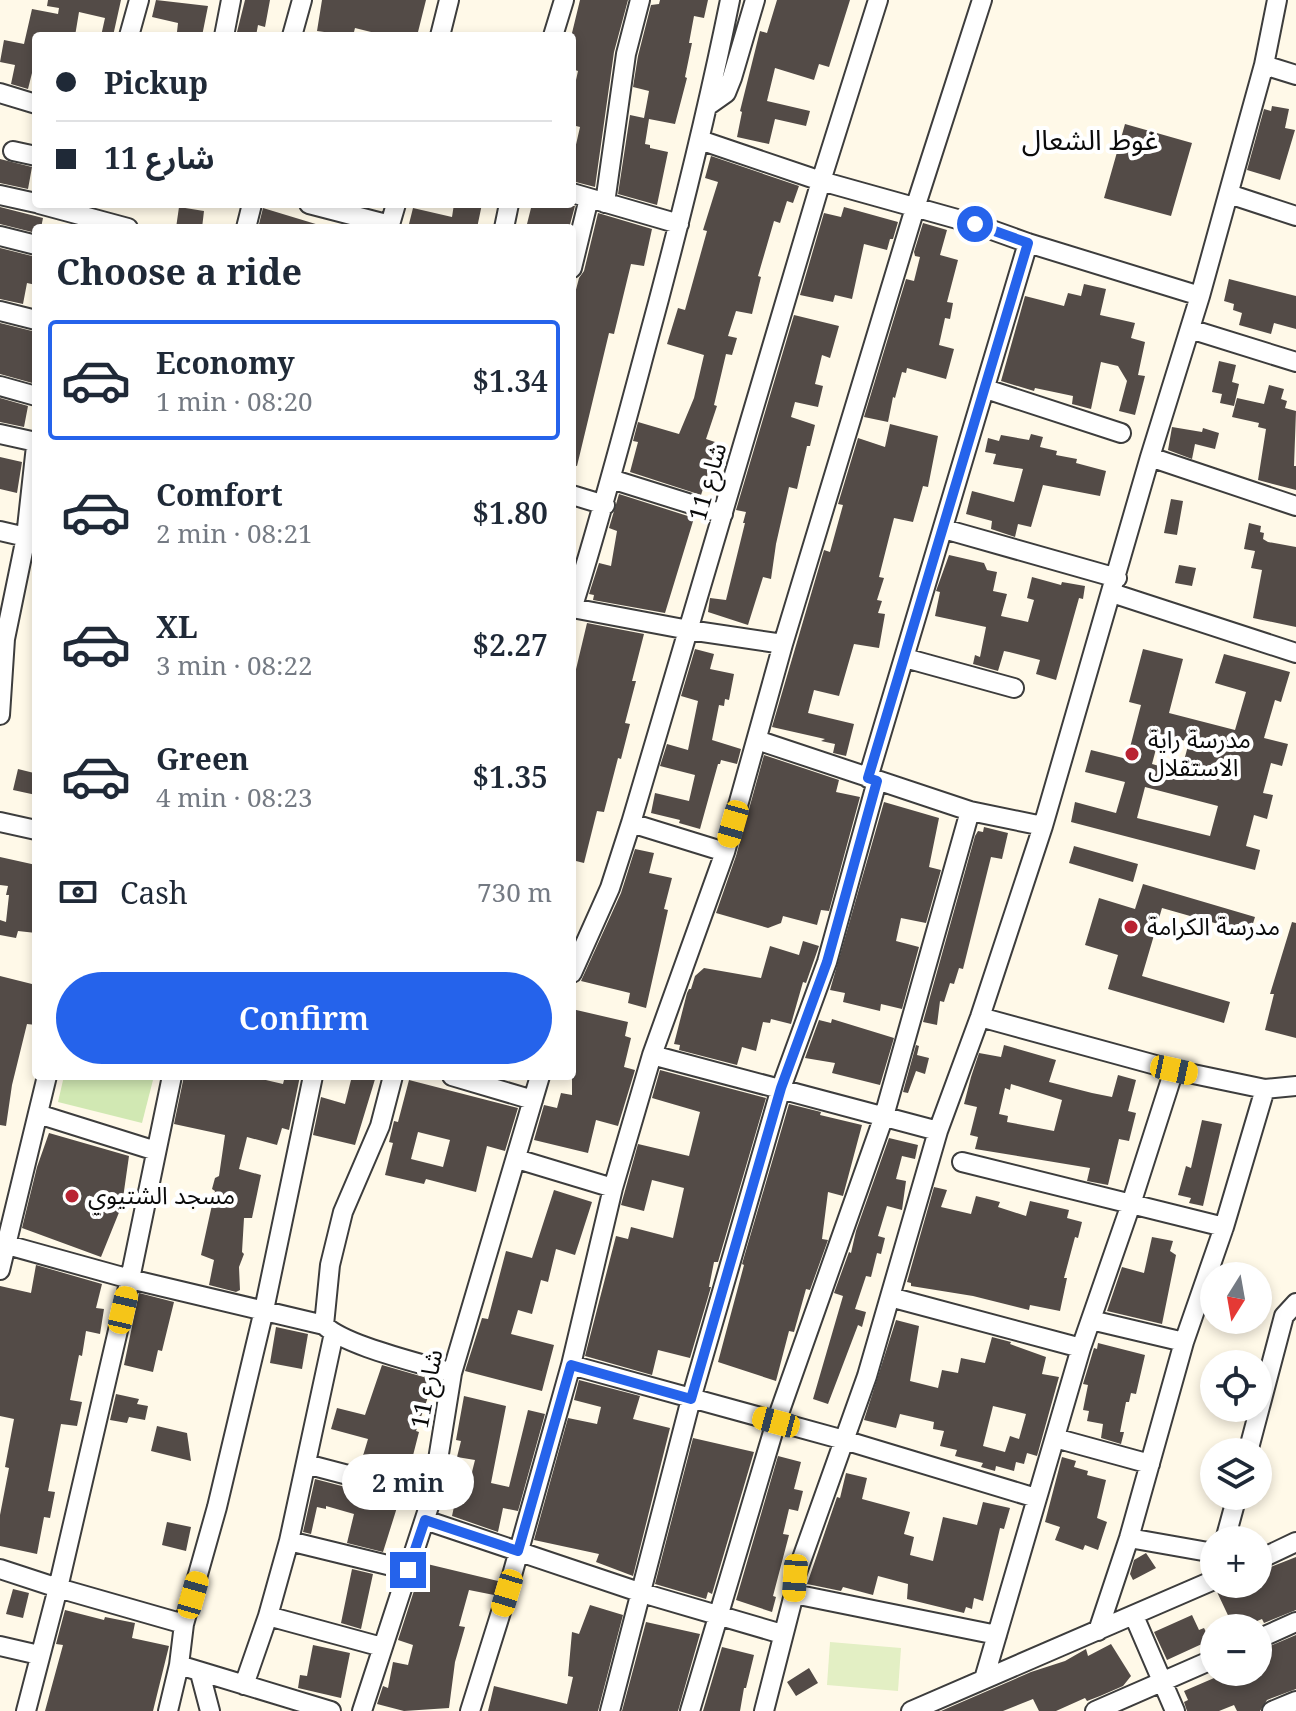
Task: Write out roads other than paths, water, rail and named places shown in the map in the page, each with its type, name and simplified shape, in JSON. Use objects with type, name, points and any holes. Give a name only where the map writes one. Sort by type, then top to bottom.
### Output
[{"type":"street","points":[[130,32],[139,0]]},
{"type":"street","points":[[225,32],[231,0]]},
{"type":"street","points":[[293,32],[302,0]]},
{"type":"street","points":[[441,32],[449,0]]},
{"type":"street","points":[[554,32],[564,0]]},
{"type":"street","points":[[576,252],[640,0]]},
{"type":"street","points":[[576,596],[605,505],[679,224],[709,105],[730,0]]},
{"type":"street","points":[[709,105],[726,93],[755,0]]},
{"type":"street","name":"شارع 11","points":[[576,964],[610,888],[631,823],[821,181],[878,0]]},
{"type":"street","points":[[470,1711],[571,1365],[613,1188],[652,1055],[725,852],[783,644],[915,208],[982,0]]},
{"type":"street","points":[[764,1711],[794,1594],[795,1578],[890,1297],[938,1131],[980,1017],[1043,826],[1229,194],[1264,65],[1277,0]]},
{"type":"street","points":[[1264,65],[1296,75]]},
{"type":"street","points":[[0,93],[32,103]]},
{"type":"street","points":[[700,140],[821,181],[975,224],[1200,296]]},
{"type":"street","points":[[13,151],[32,155]]},
{"type":"street","points":[[1229,194],[1296,216]]},
{"type":"street","points":[[0,195],[32,203]]},
{"type":"street","points":[[589,198],[679,224]]},
{"type":"street","points":[[56,208],[116,224]]},
{"type":"street","points":[[324,208],[383,224]]},
{"type":"street","points":[[0,236],[32,244]]},
{"type":"street","points":[[610,1711],[691,1399],[781,1088],[827,962],[905,658],[1028,243]]},
{"type":"street","points":[[0,311],[32,319]]},
{"type":"street","points":[[1190,329],[1296,362]]},
{"type":"street","points":[[0,386],[32,395]]},
{"type":"street","points":[[986,389],[1121,433]]},
{"type":"street","points":[[0,434],[32,443]]},
{"type":"street","points":[[1150,457],[1296,506]]},
{"type":"street","points":[[611,479],[723,514]]},
{"type":"street","points":[[0,715],[3,639],[26,537],[32,481]]},
{"type":"street","points":[[576,496],[605,505]]},
{"type":"street","points":[[944,529],[1114,586],[1296,653]]},
{"type":"street","points":[[0,531],[26,537]]},
{"type":"street","points":[[576,609],[783,644]]},
{"type":"street","points":[[905,658],[1014,688]]},
{"type":"street","points":[[757,740],[970,811],[1043,826]]},
{"type":"street","points":[[690,1711],[776,1422],[884,1116],[970,811]]},
{"type":"street","points":[[0,822],[32,829]]},
{"type":"street","points":[[631,823],[725,852]]},
{"type":"street","points":[[980,1017],[1174,1070],[1265,1089],[1296,1086]]},
{"type":"street","points":[[652,1055],[938,1131]]},
{"type":"street","points":[[984,1679],[1081,1348],[1174,1070]]},
{"type":"street","points":[[0,1270],[3,1244],[46,1080]]},
{"type":"street","points":[[26,1711],[130,1279],[171,1080]]},
{"type":"street","points":[[168,1711],[179,1665],[184,1624],[217,1507],[264,1310],[312,1080]]},
{"type":"street","points":[[244,1685],[268,1616],[306,1464],[329,1329],[330,1265],[343,1212],[380,1126],[392,1080]]},
{"type":"street","points":[[466,1080],[533,1100]]},
{"type":"street","name":"شارع 11","points":[[362,1711],[432,1497],[452,1373],[539,1080]]},
{"type":"street","points":[[1098,1631],[1129,1538],[1184,1342],[1224,1227],[1265,1089]]},
{"type":"street","points":[[38,1114],[156,1151]]},
{"type":"street","points":[[517,1159],[613,1188]]},
{"type":"street","points":[[962,1162],[1224,1227]]},
{"type":"street","points":[[3,1244],[130,1279],[264,1310],[329,1329],[452,1373]]},
{"type":"street","points":[[890,1297],[1081,1348]]},
{"type":"street","points":[[1252,1438],[1284,1316],[1296,1303]]},
{"type":"street","points":[[1091,1320],[1184,1342]]},
{"type":"street","points":[[571,1365],[844,1440],[1036,1498]]},
{"type":"street","points":[[1055,1438],[1150,1464]]},
{"type":"street","points":[[306,1464],[432,1497]]},
{"type":"street","points":[[425,1520],[642,1593],[782,1634]]},
{"type":"street","points":[[1129,1538],[1200,1551]]},
{"type":"street","points":[[289,1541],[408,1570]]},
{"type":"street","points":[[1272,1553],[1296,1542]]},
{"type":"street","points":[[0,1569],[184,1624]]},
{"type":"street","points":[[911,1711],[1200,1586]]},
{"type":"street","points":[[794,1594],[997,1635]]},
{"type":"street","points":[[268,1616],[382,1647]]},
{"type":"street","points":[[1134,1616],[1175,1711]]},
{"type":"street","points":[[1272,1633],[1296,1622]]},
{"type":"street","points":[[0,1646],[39,1655]]},
{"type":"street","points":[[179,1665],[331,1711]]},
{"type":"street","points":[[1095,1711],[1200,1665]]},
{"type":"street","points":[[200,1673],[210,1711]]},
{"type":"street","points":[[1272,1711],[1296,1701]]},
{"type":"place","name":"مدرسة راية الاستقلال","points":[[1132,754]]},
{"type":"place","name":"مدرسة الكرامة","points":[[1131,927]]},
{"type":"place","name":"مسجد الشتيوي","points":[[72,1196]]},
{"type":"district","name":"غوط الشعال","points":[[1090,140]]}]
